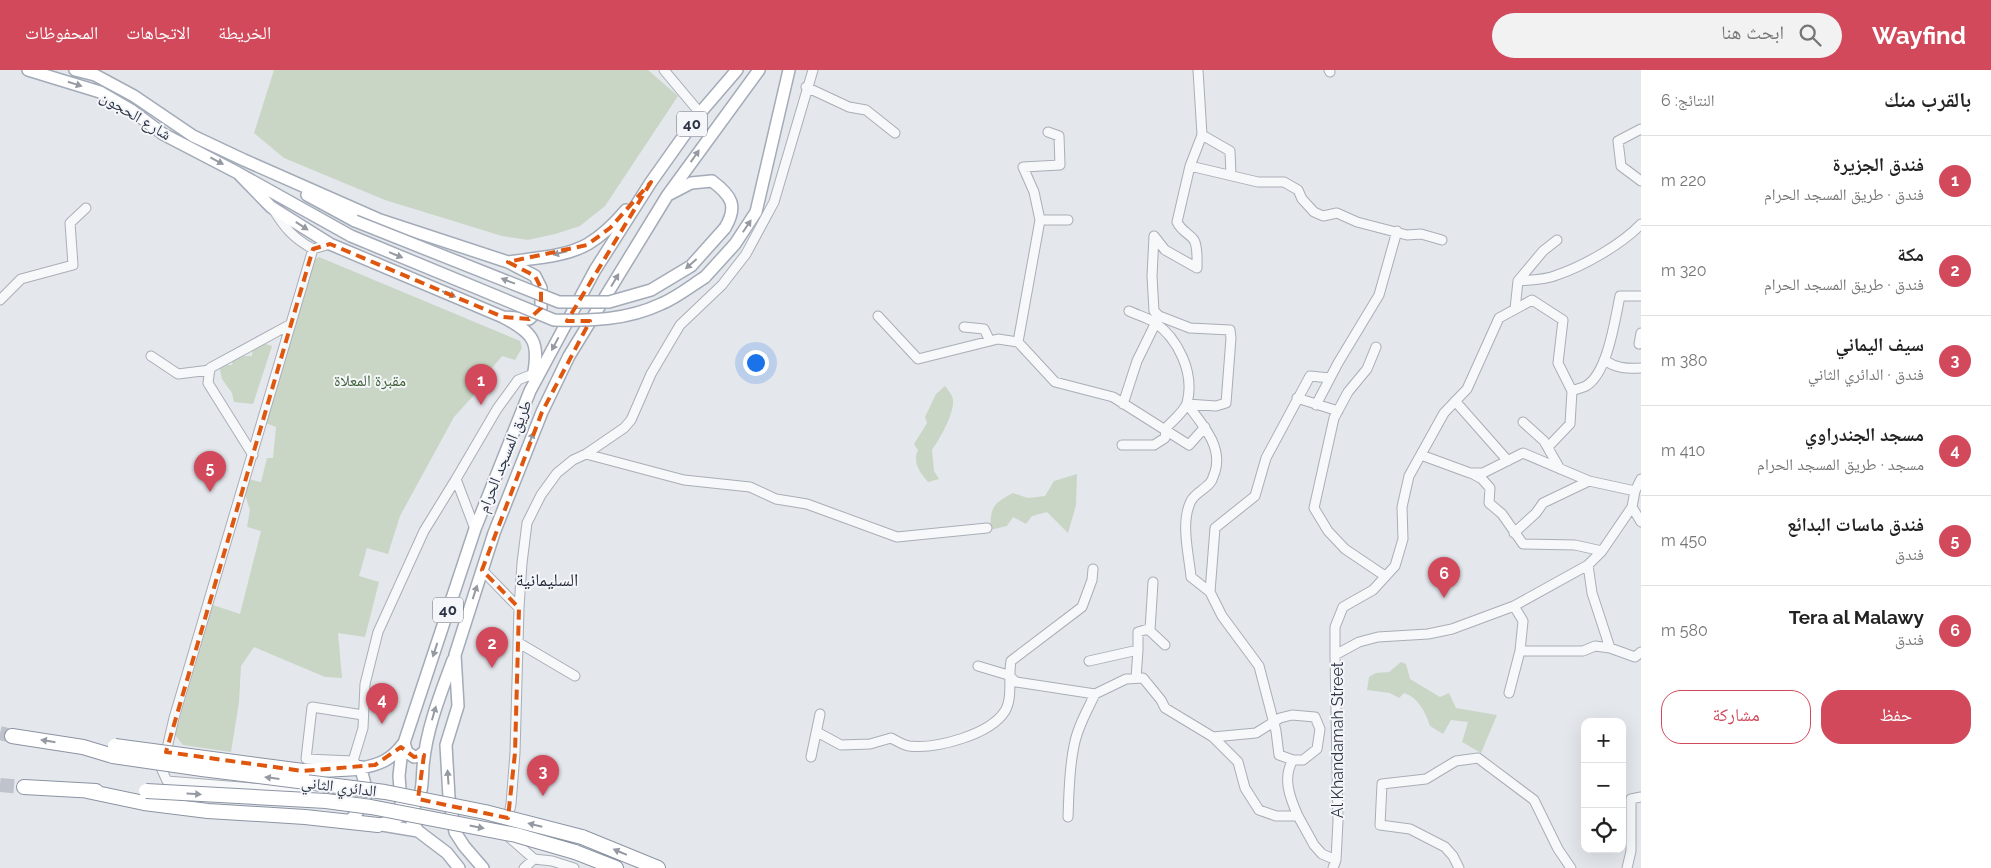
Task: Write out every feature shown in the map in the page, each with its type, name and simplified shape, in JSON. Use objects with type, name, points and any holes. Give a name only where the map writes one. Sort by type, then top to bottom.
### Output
[{"type":"highway","name":"الدائري الثاني","points":[[12,736],[114,751],[202,769],[385,792],[485,812],[582,837],[658,868]]},
{"type":"highway","points":[[114,751],[303,771],[357,764]]},
{"type":"highway","name":"الدائري الثاني","points":[[24,786],[145,797],[326,801],[371,807],[516,835],[575,852],[616,868]]},
{"type":"highway","points":[[145,797],[208,811],[305,817],[378,825]]},
{"type":"main road","name":"شارع الحجون","points":[[28,70],[100,92],[131,110],[163,134],[351,236],[554,320],[588,321],[628,316],[662,304],[705,277],[735,244],[756,212],[789,70]]},
{"type":"main road","name":"طريق المسجد الحرام","points":[[459,868],[447,853],[418,830],[400,802],[399,776],[404,743],[475,529],[530,391],[594,270],[651,182],[700,112],[737,70]]},
{"type":"main road","name":"طريق المسجد الحرام","points":[[483,868],[455,832],[449,796],[446,745],[458,706],[455,655],[494,533],[538,421],[569,356],[667,196],[758,70]]},
{"type":"main road","name":"شارع الحجون","points":[[81,71],[103,79],[134,96],[193,136],[244,160]]},
{"type":"main road","points":[[244,160],[355,221],[559,302],[609,302],[651,290],[691,266],[725,228],[731,217],[733,206],[725,191],[712,181],[691,183],[667,196]]},
{"type":"main road","points":[[244,160],[380,220],[508,262],[534,276],[541,288],[541,308],[529,320],[503,317]]},
{"type":"main road","points":[[238,173],[272,207],[330,244],[522,326],[532,337],[536,360],[530,391]]},
{"type":"main road","points":[[508,262],[560,254],[587,244],[610,228],[651,182]]},
{"type":"main road","points":[[378,825],[395,819],[415,805],[421,791],[425,751],[434,712],[455,655]]},
{"type":"main road","points":[[348,822],[360,811],[365,796],[366,782],[357,764],[386,761],[395,755],[404,743]]},
{"type":"main road","points":[[404,743],[407,752],[414,757],[419,756],[425,751]]},
{"type":"main road","points":[[378,825],[418,830]]},
{"type":"street","points":[[664,70],[700,112]]},
{"type":"street","points":[[574,868],[552,861],[534,859],[510,838],[506,828],[511,804],[515,754],[519,608],[522,562],[528,523],[541,495],[557,472],[624,428],[631,420],[651,374],[680,326],[722,285],[746,254],[774,202],[806,88],[813,70]]},
{"type":"street","points":[[1122,445],[1154,445],[1165,438],[1165,430],[1187,404],[1188,383],[1185,362],[1157,320],[1154,311],[1152,276],[1154,236],[1165,250],[1197,268],[1194,240],[1181,230],[1177,222],[1190,166],[1202,135],[1198,70]]},
{"type":"street","points":[[806,88],[849,107],[866,110],[896,133]]},
{"type":"street","points":[[1641,129],[1618,141],[1622,166],[1641,181]]},
{"type":"street","points":[[1018,342],[1040,220],[1034,192],[1024,167],[1060,165],[1059,136],[1048,132]]},
{"type":"street","points":[[1202,135],[1230,151],[1231,175]]},
{"type":"street","points":[[1190,166],[1258,182],[1284,182],[1298,190],[1302,199],[1314,212],[1323,216],[1337,213],[1357,222],[1397,231],[1407,236],[1421,234],[1442,240]]},
{"type":"street","points":[[272,207],[286,230],[300,242],[313,249],[330,244]]},
{"type":"street","points":[[0,300],[21,279],[73,265],[70,223],[86,208]]},
{"type":"street","points":[[1040,220],[1068,220]]},
{"type":"street","points":[[1518,281],[1556,276],[1623,241],[1641,224]]},
{"type":"street","points":[[1316,405],[1379,295],[1397,231]]},
{"type":"street","points":[[1515,309],[1518,281],[1543,251],[1557,240]]},
{"type":"street","points":[[313,249],[174,718],[162,770],[167,781],[365,796]]},
{"type":"street","points":[[1572,391],[1588,385],[1604,360],[1610,345],[1620,296],[1641,296]]},
{"type":"street","points":[[1335,655],[1334,627],[1343,607],[1373,590],[1395,566],[1403,539],[1402,506],[1409,476],[1444,413],[1467,389],[1499,318],[1532,300],[1563,320],[1558,363],[1572,391],[1570,424],[1548,447]]},
{"type":"street","points":[[1129,311],[1190,328],[1230,330],[1226,403],[1216,406],[1187,404]]},
{"type":"street","points":[[878,316],[918,359],[998,339],[1018,342],[1055,382],[1113,397],[1189,445],[1205,427]]},
{"type":"street","points":[[1123,404],[1137,361],[1157,320]]},
{"type":"street","points":[[253,455],[208,383],[210,368],[291,324]]},
{"type":"street","points":[[964,327],[984,329],[990,341]]},
{"type":"street","points":[[1639,344],[1641,333]]},
{"type":"street","points":[[1376,347],[1367,369],[1348,392],[1334,418],[1314,508],[1328,532],[1345,549],[1385,576]]},
{"type":"street","points":[[151,356],[178,374],[210,370]]},
{"type":"street","points":[[1604,360],[1613,366],[1626,369],[1641,368]]},
{"type":"street","points":[[364,715],[312,708],[306,758],[357,764],[363,728],[364,715],[365,684],[378,632],[424,531],[497,409],[518,380],[533,374]]},
{"type":"street","points":[[1210,592],[1215,528],[1255,496],[1266,458],[1310,376],[1330,378]]},
{"type":"street","points":[[1298,398],[1338,411]]},
{"type":"street","points":[[1456,401],[1508,460]]},
{"type":"street","points":[[1187,404],[1205,427],[1216,446],[1216,467],[1212,482],[1191,500],[1187,514],[1185,537],[1191,578],[1210,592],[1222,616],[1259,666],[1274,723],[1279,755],[1293,760],[1303,760],[1317,749],[1320,729],[1315,716],[1292,715],[1280,718],[1274,723],[1256,733],[1212,737]]},
{"type":"street","points":[[1523,422],[1544,441],[1560,469]]},
{"type":"street","points":[[1470,473],[1483,473],[1523,453],[1589,481],[1635,491]]},
{"type":"street","points":[[586,454],[684,480],[750,487],[776,499],[808,504],[897,538],[987,528]]},
{"type":"street","points":[[1421,455],[1482,479],[1490,488],[1489,504],[1502,514],[1523,544],[1575,545],[1602,551]]},
{"type":"street","points":[[456,478],[475,529]]},
{"type":"street","name":"Al Khandamah Street","points":[[1335,864],[1338,821],[1335,655],[1359,642],[1378,637],[1428,634],[1452,629],[1514,606],[1588,565],[1602,551],[1632,507],[1635,491],[1641,479]]},
{"type":"street","points":[[1514,533],[1543,504],[1589,481]]},
{"type":"street","points":[[1632,507],[1641,522]]},
{"type":"street","points":[[1588,565],[1592,593],[1610,648]]},
{"type":"street","points":[[817,732],[841,745],[870,744],[891,738],[907,746],[934,745],[966,736],[991,726],[1006,710],[1010,692],[1008,675],[1011,662],[1082,607],[1092,580],[1093,569]]},
{"type":"street","points":[[482,570],[519,608]]},
{"type":"street","points":[[1150,630],[1153,582]]},
{"type":"street","points":[[1509,693],[1520,652],[1524,621],[1514,606]]},
{"type":"street","points":[[1136,678],[1138,632],[1148,629],[1165,645]]},
{"type":"street","points":[[519,643],[575,676]]},
{"type":"street","points":[[1520,652],[1583,652],[1595,646],[1610,648],[1639,657]]},
{"type":"street","points":[[1090,661],[1138,650]]},
{"type":"street","points":[[978,666],[1008,675],[1016,682],[1095,694],[1126,679],[1143,678],[1161,700],[1164,708],[1212,737],[1238,762],[1245,788],[1259,810],[1276,816],[1298,816]]},
{"type":"street","points":[[1068,817],[1074,744],[1083,718],[1095,694]]},
{"type":"street","points":[[811,757],[820,714]]},
{"type":"street","points":[[1459,868],[1453,856],[1445,847],[1410,829],[1380,825],[1382,784],[1426,779],[1456,761],[1478,758],[1534,800],[1558,849],[1571,868]]},
{"type":"street","points":[[1293,760],[1289,767],[1287,780],[1290,799],[1314,845],[1335,864]]},
{"type":"street","points":[[1627,868],[1631,851],[1631,799],[1641,797]]},
{"type":"street","points":[[524,868],[534,859]]},
{"type":"highlighted area","points":[[651,182],[567,321],[590,321],[542,412],[482,570],[519,608],[515,753],[508,818],[418,799],[424,755],[414,757],[401,747],[375,765],[303,771],[166,752],[313,249],[330,244],[503,317],[529,319],[541,308],[541,288],[535,276],[508,262],[587,245],[610,228]]},
{"type":"green space","points":[[274,70],[648,70],[678,96],[605,206],[580,226],[528,240],[502,236],[385,200],[284,158],[254,133]]},
{"type":"green space","name":"مقبرة المعلاة","points":[[319,257],[520,341],[522,348],[515,360],[502,356],[492,368],[484,384],[454,417],[400,516],[388,554],[367,548],[359,576],[379,582],[365,637],[338,633],[342,678],[325,677],[254,647],[241,666],[239,702],[231,752],[183,745],[175,735],[213,605],[240,614],[261,531],[247,527],[250,510],[244,492],[248,479],[261,482],[267,458],[273,458],[276,427],[263,422],[289,327],[295,328],[311,262]]},
{"type":"green space","points":[[263,343],[272,346],[253,404],[234,402],[232,393],[222,379],[219,365],[232,365],[233,356],[252,356],[253,346],[261,346]]},
{"type":"green space","points":[[945,386],[952,397],[953,406],[946,426],[932,450],[934,471],[939,479],[928,482],[916,463],[918,450],[914,444],[927,423],[925,417],[936,394]]},
{"type":"green space","points":[[1077,474],[1076,505],[1068,533],[1047,512],[1032,516],[1026,524],[1013,517],[1007,526],[990,530],[992,511],[1001,500],[1013,493],[1028,498],[1045,496],[1054,481]]},
{"type":"green space","points":[[1401,662],[1406,664],[1410,679],[1440,697],[1449,693],[1456,708],[1497,715],[1481,753],[1462,742],[1468,722],[1451,720],[1443,734],[1430,726],[1421,706],[1409,695],[1404,693],[1399,698],[1390,693],[1367,690],[1369,677],[1376,673],[1389,672]]},
{"type":"tunnel","points":[[0,733],[12,736]]},
{"type":"tunnel","points":[[0,785],[24,787]]},
{"type":"place","name":"فندق الجزيرة","points":[[481,405]]},
{"type":"place","name":"فندق ماسات البدائع","points":[[210,492]]},
{"type":"place","name":"Tera al Malawy","points":[[1444,598]]},
{"type":"place","name":"مكة","points":[[492,668]]},
{"type":"place","name":"مسجد الجندراوي","points":[[382,724]]},
{"type":"place","name":"سيف اليماني","points":[[543,796]]},
{"type":"district","name":"السليمانية","points":[[547,580]]}]
